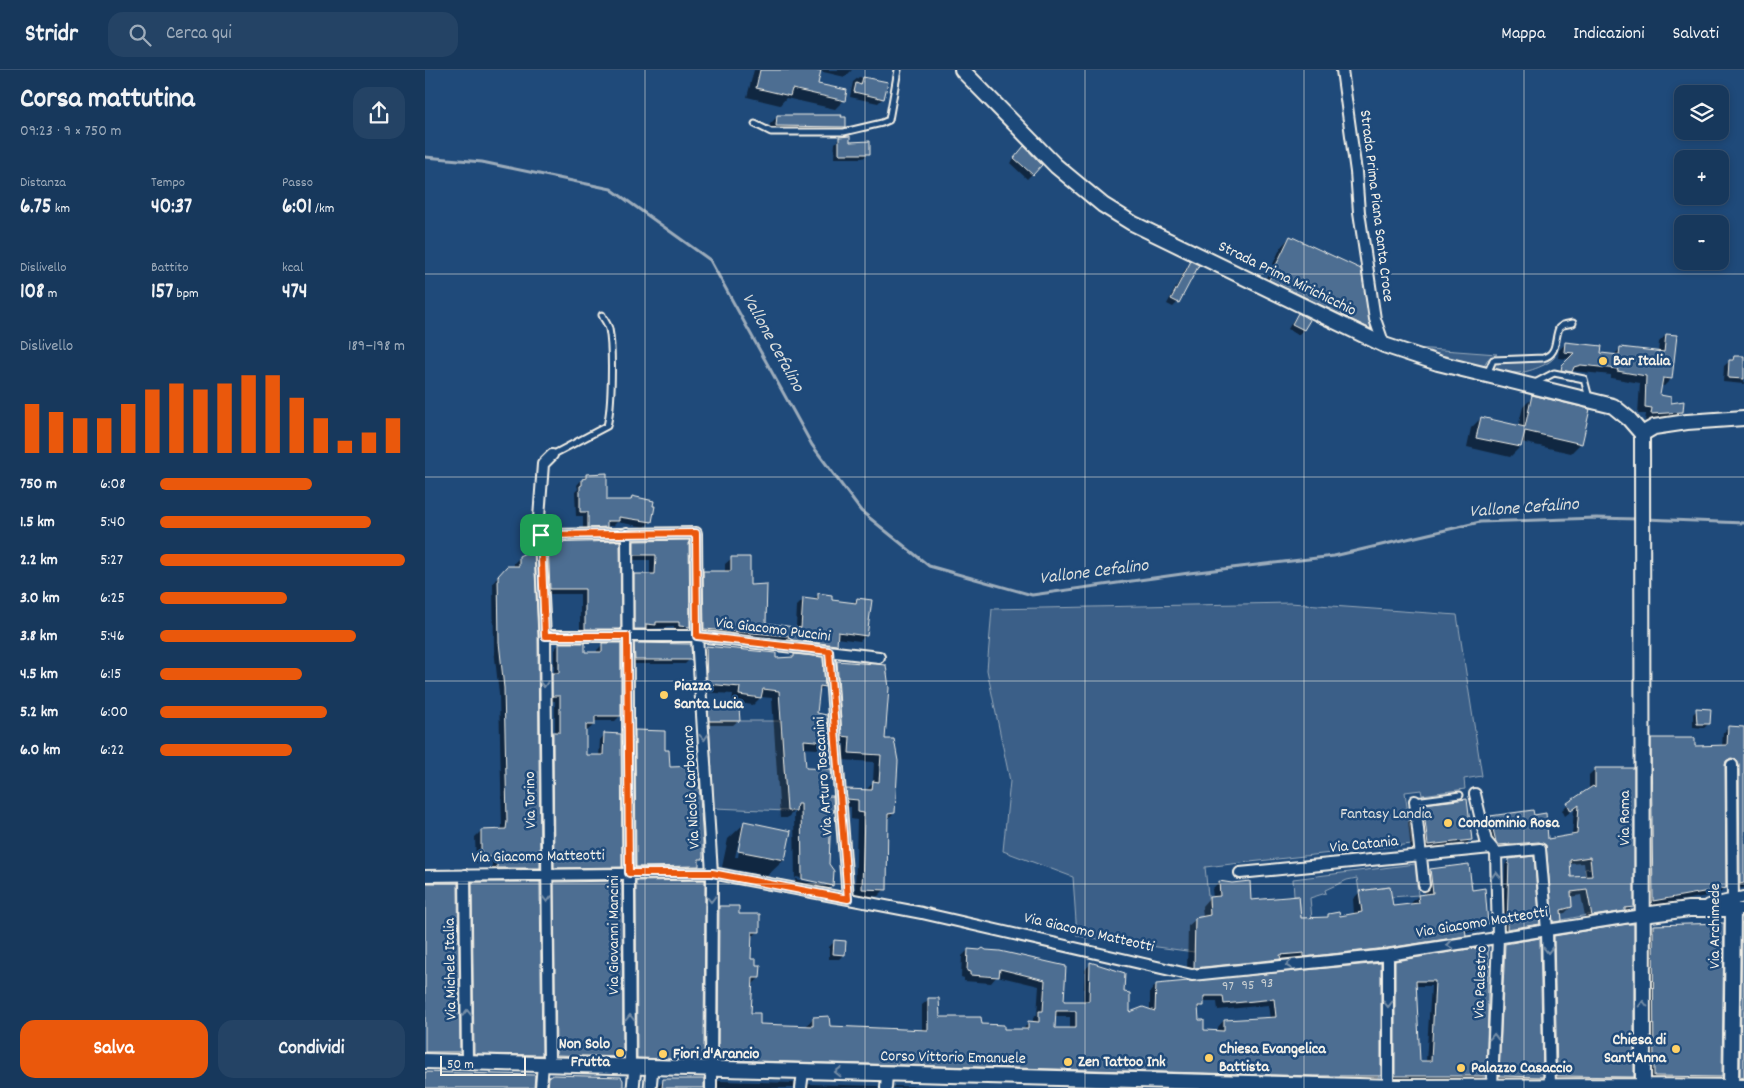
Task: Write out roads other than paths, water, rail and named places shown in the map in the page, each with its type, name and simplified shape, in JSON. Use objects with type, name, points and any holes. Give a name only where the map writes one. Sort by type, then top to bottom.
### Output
[{"type":"main road","name":"Strada Prima Mirichicchio","points":[[962,70],[1056,166],[1103,206],[1132,223],[1384,345],[1438,363],[1613,406],[1629,418],[1642,434]]},
{"type":"main road","points":[[1642,434],[1654,427],[1687,422],[1744,418]]},
{"type":"main road","name":"Via Roma","points":[[1642,434],[1643,1087]]},
{"type":"main road","name":"Via Giacomo Matteotti","points":[[1643,915],[1739,904]]},
{"type":"main road","name":"Via Archimede","points":[[1735,1087],[1739,904]]},
{"type":"main road","name":"Corso Vittorio Emanuele","points":[[425,1061],[1163,1084],[1388,1087],[1735,1087]]},
{"type":"street","name":"Strada Prima Piana Santa Croce","points":[[1342,70],[1356,172],[1359,212],[1375,319],[1384,345]]},
{"type":"street","name":"Via Torino","points":[[541,1088],[546,1064],[547,874],[545,636],[539,518],[543,464],[552,455]]},
{"type":"street","points":[[541,535],[627,533]]},
{"type":"street","name":"Via Nicolò Carbonaro","points":[[627,533],[696,533],[697,636],[712,873],[711,1088]]},
{"type":"street","name":"Via Giovanni Mancini","points":[[627,533],[629,873],[633,1067]]},
{"type":"street","name":"Via Giacomo Puccini","points":[[545,636],[697,636],[879,657]]},
{"type":"street","name":"Via Arturo Toscanini","points":[[829,651],[848,899]]},
{"type":"street","name":"Via Archimede","points":[[1732,765],[1739,904]]},
{"type":"street","name":"Via Palestro","points":[[1475,794],[1486,841],[1493,850],[1498,938],[1485,1087]]},
{"type":"street","points":[[1415,801],[1424,885]]},
{"type":"street","name":"Via Catania","points":[[1240,873],[1421,855],[1540,849],[1547,930]]},
{"type":"street","name":"Via Giacomo Matteotti","points":[[425,876],[712,873],[922,913],[1192,975],[1388,955],[1643,915]]},
{"type":"street","name":"Via Michele Italia","points":[[465,875],[467,1062]]},
{"type":"street","points":[[1547,930],[1550,1087]]},
{"type":"street","points":[[1388,955],[1388,1087]]},
{"type":"street","points":[[633,1067],[633,1088]]},
{"type":"street","points":[[650,1088],[653,1068]]},
{"type":"street","points":[[801,1088],[803,1072]]},
{"type":"street","points":[[886,1088],[887,1074]]},
{"type":"lane","points":[[755,124],[771,132],[845,132],[882,123],[889,120],[898,70]]},
{"type":"lane","points":[[552,455],[607,426],[610,414],[611,342],[609,327],[602,315]]},
{"type":"lane","points":[[1487,375],[1493,360],[1543,358],[1550,356],[1554,352],[1559,328],[1573,323]]},
{"type":"lane","points":[[1529,386],[1554,373],[1584,379],[1590,401]]},
{"type":"lane","points":[[1415,801],[1459,795]]},
{"type":"waterway","name":"Vallone Cefalino","points":[[425,157],[482,162],[611,189],[710,260],[812,445],[861,511],[929,566],[1032,595],[1189,573],[1334,556],[1480,522],[1596,518],[1638,519]]},
{"type":"waterway","name":"Vallone Cefalino","points":[[1645,519],[1744,523]]},
{"type":"place","name":"Bar Italia","points":[[1603,361]]},
{"type":"place","name":"Piazza Santa Lucia","points":[[664,695]]},
{"type":"place","name":"Condominio Rosa","points":[[1448,823]]},
{"type":"place","name":"Chiesa di Sant'Anna","points":[[1676,1049]]},
{"type":"place","name":"Non Solo Frutta","points":[[620,1053]]},
{"type":"place","name":"Fiori d'Arancio","points":[[663,1054]]},
{"type":"place","name":"Chiesa Evangelica Battista","points":[[1209,1058]]},
{"type":"place","name":"Zen Tattoo Ink","points":[[1068,1062]]},
{"type":"place","name":"Palazzo Casaccio","points":[[1461,1068]]},
{"type":"park label","name":"Fantasy Landia","points":[[1386,814]]}]
